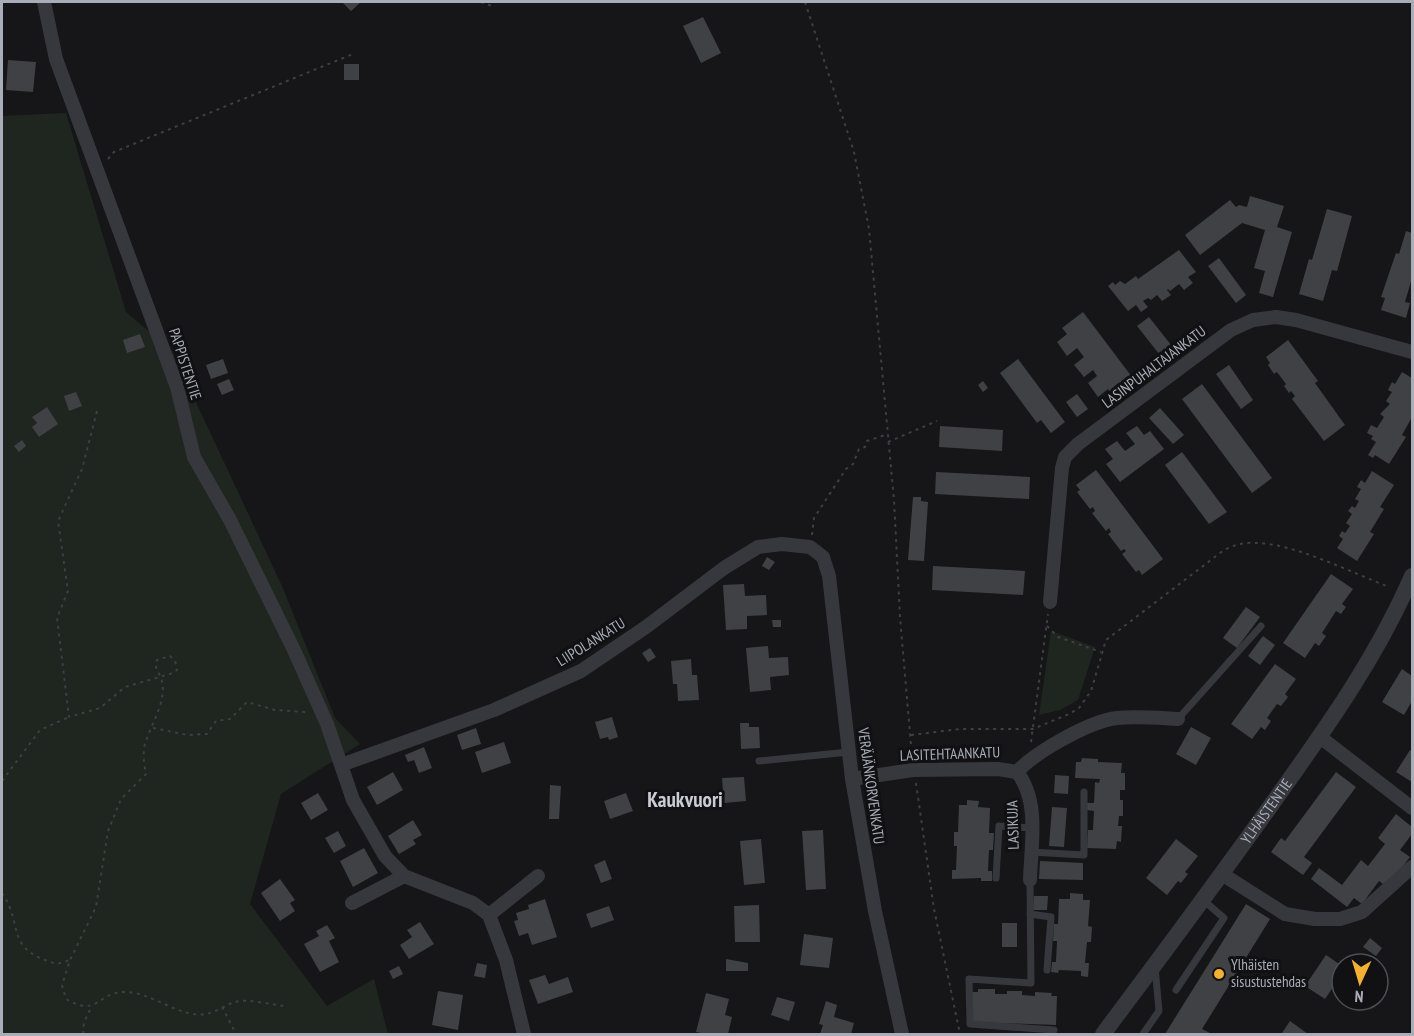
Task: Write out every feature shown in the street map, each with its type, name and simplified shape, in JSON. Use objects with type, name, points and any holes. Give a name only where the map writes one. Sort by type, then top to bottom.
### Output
[{"type":"street","name":"PAPPISTENTIE","points":[[44,2],[56,59],[171,369],[194,457],[230,520],[324,718],[353,800],[385,856],[404,876]]},
{"type":"street","name":"LASINPUHALTAJANKATU","points":[[1050,602],[1062,468],[1065,457],[1078,444],[1231,330],[1252,320],[1276,317],[1296,320],[1413,352]]},
{"type":"street","name":"LIIPOLANKATU","points":[[341,765],[494,710],[581,671],[646,627],[724,568],[758,547],[782,544],[810,547]]},
{"type":"street","name":"VERÄJÄNKORVENKATU","points":[[810,547],[823,557],[829,576],[852,779],[875,911],[902,1035]]},
{"type":"street","name":"YLHÄISTENTIE","points":[[1103,1035],[1320,737],[1356,682],[1413,576]]},
{"type":"street","name":"LASITEHTAANKATU","points":[[852,779],[913,770],[999,769],[1017,772],[1027,760],[1084,728],[1106,720],[1118,718],[1178,719]]},
{"type":"street","points":[[1320,737],[1413,808]]},
{"type":"street","name":"LASIKUJA","points":[[1017,772],[1029,796],[1030,880]]},
{"type":"street","points":[[1222,874],[1285,914],[1315,919],[1340,919],[1362,912],[1413,867]]},
{"type":"street","points":[[352,903],[404,876],[473,903],[489,915],[506,960],[524,1035]]},
{"type":"street","points":[[489,915],[538,876]]},
{"type":"lane","points":[[1178,719],[1261,626]]},
{"type":"lane","points":[[759,760],[849,752]]},
{"type":"lane","points":[[1030,852],[1084,855],[1084,792]]},
{"type":"lane","points":[[996,878],[999,826],[1031,828]]},
{"type":"lane","points":[[1030,880],[1031,983],[969,979],[970,1024],[1054,1030]]},
{"type":"lane","points":[[1176,990],[1224,918],[1203,900]]},
{"type":"lane","points":[[1030,914],[1051,917],[1047,970]]},
{"type":"lane","points":[[1143,1035],[1159,1011],[1155,965]]},
{"type":"path","points":[[481,2],[492,6]]},
{"type":"path","points":[[805,2],[854,152],[869,229],[894,500],[900,617],[913,770],[934,909],[960,1035]]},
{"type":"path","points":[[97,174],[114,152],[353,54]]},
{"type":"path","points":[[69,717],[57,618],[68,591],[58,521],[82,469],[97,411]]},
{"type":"path","points":[[888,442],[937,421]]},
{"type":"path","points":[[810,547],[814,518],[846,469],[853,464],[859,449],[866,447],[867,441],[888,434]]},
{"type":"path","points":[[911,735],[960,729],[1033,729],[1069,714],[1086,701],[1106,640],[1224,550],[1244,543],[1279,546],[1405,593]]},
{"type":"path","points":[[1027,760],[1050,602]]},
{"type":"path","points":[[1047,626],[1058,637],[1101,652]]},
{"type":"path","points":[[2,782],[40,730],[69,717],[100,708],[125,687],[161,676],[170,674],[177,670],[175,661],[170,656],[157,660],[156,669],[161,676],[164,691],[145,742],[146,774],[121,799],[108,831],[96,907],[70,960],[62,985],[66,999],[78,1006],[92,1006]]},
{"type":"path","points":[[152,728],[188,735],[207,734],[216,721],[230,720],[247,702],[275,710],[324,718]]},
{"type":"path","points":[[2,893],[19,941],[30,953],[57,964],[70,960]]},
{"type":"path","points":[[83,1035],[84,1022],[92,1006],[104,997],[124,992],[154,999],[174,1010],[204,1014],[237,1000],[285,1006]]},
{"type":"path","points":[[222,1007],[236,1035]]},
{"type":"shaded area","points":[[66,113],[126,312],[172,351],[282,586],[335,718],[360,744],[281,794],[250,904],[327,1006],[374,979],[388,1034],[2,1034],[2,116]]},
{"type":"shaded area","points":[[1051,631],[1095,647],[1078,700],[1060,710],[1039,715]]},
{"type":"building","points":[[342,2],[361,2],[351,11]]},
{"type":"building","points":[[703,17],[721,53],[701,63],[683,26]]},
{"type":"building","points":[[8,60],[36,62],[33,92],[6,90]]},
{"type":"building","points":[[344,64],[359,64],[359,80],[344,80]]},
{"type":"building","points":[[1250,196],[1284,206],[1277,227],[1292,232],[1273,297],[1259,293],[1265,271],[1254,268],[1265,230],[1242,223],[1200,255],[1185,235],[1230,200],[1236,207],[1239,205],[1247,207]]},
{"type":"building","points":[[1327,209],[1352,216],[1337,271],[1332,270],[1323,301],[1299,294]]},
{"type":"building","points":[[1406,231],[1412,233],[1412,278],[1405,302],[1410,303],[1406,318],[1381,310],[1385,298],[1381,297]]},
{"type":"building","points":[[1179,250],[1196,272],[1188,277],[1193,283],[1184,290],[1179,284],[1170,291],[1168,289],[1171,295],[1162,301],[1157,295],[1151,300],[1148,298],[1143,301],[1148,307],[1141,312],[1136,305],[1128,311],[1108,286],[1120,281],[1125,284],[1136,276],[1138,279]]},
{"type":"building","points":[[1219,258],[1246,295],[1236,303],[1208,266]]},
{"type":"building","points":[[1083,312],[1132,377],[1111,393],[1108,389],[1098,397],[1088,383],[1097,376],[1093,370],[1084,377],[1074,365],[1084,357],[1077,348],[1067,356],[1057,342],[1067,334],[1062,328]]},
{"type":"building","points":[[1149,317],[1175,350],[1163,359],[1137,326]]},
{"type":"building","points":[[140,334],[145,347],[127,353],[123,340]]},
{"type":"building","points":[[1288,340],[1318,381],[1315,383],[1345,425],[1324,441],[1292,399],[1295,396],[1291,391],[1289,393],[1284,386],[1286,384],[1277,372],[1274,374],[1268,365],[1270,363],[1266,357]]},
{"type":"building","points":[[223,359],[228,373],[211,379],[206,365]]},
{"type":"building","points":[[1018,359],[1065,422],[1051,433],[1041,420],[1037,423],[1000,373]]},
{"type":"building","points":[[1229,365],[1253,400],[1241,409],[1216,374]]},
{"type":"building","points":[[1402,372],[1412,378],[1412,417],[1402,435],[1406,437],[1389,464],[1375,455],[1373,458],[1368,455],[1376,442],[1371,439],[1373,436],[1367,433],[1371,425],[1377,428],[1384,417],[1380,414],[1390,404],[1386,401],[1392,392],[1388,390],[1392,382],[1395,384]]},
{"type":"building","points":[[229,379],[234,390],[222,395],[217,384]]},
{"type":"building","points":[[983,381],[988,388],[983,392],[978,385]]},
{"type":"building","points":[[1202,384],[1272,478],[1252,493],[1182,399]]},
{"type":"building","points":[[76,392],[82,406],[69,411],[64,396]]},
{"type":"building","points":[[1077,394],[1088,409],[1077,417],[1066,402]]},
{"type":"building","points":[[47,407],[58,424],[39,437],[32,427],[37,423],[32,417]]},
{"type":"building","points":[[1160,408],[1184,435],[1173,444],[1149,418]]},
{"type":"building","points":[[940,426],[1003,430],[1002,451],[939,447]]},
{"type":"building","points":[[1137,426],[1144,435],[1150,431],[1164,449],[1120,482],[1106,464],[1113,459],[1105,449],[1117,441],[1125,451],[1135,444],[1126,433]]},
{"type":"building","points":[[22,440],[26,446],[19,452],[14,446]]},
{"type":"building","points":[[1182,452],[1227,512],[1209,524],[1165,465]]},
{"type":"building","points":[[1096,470],[1163,559],[1142,575],[1139,570],[1136,572],[1122,554],[1126,551],[1124,549],[1121,551],[1108,534],[1111,532],[1109,528],[1106,531],[1092,513],[1095,511],[1093,507],[1090,509],[1077,492],[1080,490],[1076,485]]},
{"type":"building","points":[[1372,471],[1394,485],[1380,507],[1384,509],[1370,532],[1374,534],[1357,561],[1337,548],[1343,539],[1339,536],[1342,531],[1345,533],[1350,526],[1346,523],[1352,514],[1348,511],[1352,506],[1355,508],[1359,501],[1355,499],[1361,489],[1357,487],[1361,480],[1365,483]]},
{"type":"building","points":[[936,472],[1030,477],[1029,499],[935,494]]},
{"type":"building","points":[[913,497],[921,497],[921,501],[928,502],[924,561],[908,560]]},
{"type":"building","points":[[767,557],[775,562],[769,570],[762,566]]},
{"type":"building","points":[[933,566],[1025,571],[1023,595],[932,590]]},
{"type":"building","points":[[1331,574],[1353,589],[1342,604],[1346,607],[1341,614],[1336,611],[1322,633],[1326,636],[1319,646],[1315,643],[1305,658],[1283,643]]},
{"type":"building","points":[[744,584],[745,596],[766,595],[767,615],[747,616],[747,629],[726,630],[723,585]]},
{"type":"building","points":[[1246,607],[1260,617],[1237,648],[1223,638]]},
{"type":"building","points":[[772,620],[781,620],[781,627],[773,627]]},
{"type":"building","points":[[1263,636],[1275,645],[1260,665],[1248,656]]},
{"type":"building","points":[[768,646],[769,658],[788,657],[789,675],[770,677],[771,690],[750,692],[746,648]]},
{"type":"building","points":[[650,648],[656,657],[648,662],[642,653]]},
{"type":"building","points":[[691,659],[692,675],[697,675],[699,700],[678,701],[677,684],[673,684],[671,661]]},
{"type":"building","points":[[1275,664],[1296,679],[1285,694],[1288,697],[1281,706],[1277,704],[1267,718],[1271,721],[1265,730],[1261,727],[1252,739],[1231,724]]},
{"type":"building","points":[[1402,669],[1412,676],[1412,701],[1404,715],[1382,702]]},
{"type":"building","points":[[612,717],[618,737],[609,740],[608,737],[600,739],[595,722]]},
{"type":"building","points":[[740,723],[749,723],[749,727],[759,727],[760,748],[741,749]]},
{"type":"building","points":[[1191,727],[1211,738],[1196,765],[1176,754]]},
{"type":"building","points":[[476,728],[481,744],[462,750],[457,735]]},
{"type":"building","points":[[504,742],[511,763],[482,773],[475,752]]},
{"type":"building","points":[[424,747],[432,768],[419,773],[414,760],[408,762],[405,755]]},
{"type":"building","points":[[1410,750],[1412,751],[1412,782],[1396,772]]},
{"type":"building","points":[[1082,758],[1098,759],[1098,762],[1122,763],[1121,773],[1125,773],[1125,790],[1120,790],[1120,800],[1123,800],[1123,816],[1119,816],[1118,826],[1122,826],[1121,842],[1117,841],[1116,849],[1087,848],[1088,830],[1093,830],[1094,811],[1086,810],[1087,803],[1094,803],[1095,782],[1099,783],[1100,779],[1075,778],[1076,762],[1081,762]]},
{"type":"building","points":[[393,772],[403,790],[377,805],[367,787]]},
{"type":"building","points":[[1336,772],[1356,787],[1304,857],[1312,863],[1303,875],[1271,852],[1281,838],[1285,841]]},
{"type":"building","points":[[1055,775],[1069,776],[1068,794],[1054,793]]},
{"type":"building","points":[[744,777],[746,801],[724,803],[722,778]]},
{"type":"building","points":[[550,785],[561,786],[559,819],[549,819]]},
{"type":"building","points":[[318,793],[328,810],[311,820],[301,803]]},
{"type":"building","points":[[626,793],[633,811],[610,819],[604,801]]},
{"type":"building","points":[[967,800],[979,801],[978,807],[990,808],[989,833],[994,833],[993,850],[989,850],[988,871],[992,871],[992,881],[981,881],[981,878],[952,879],[952,870],[956,870],[957,846],[954,846],[954,832],[958,832],[959,805],[967,805]]},
{"type":"building","points":[[1052,807],[1067,808],[1064,847],[1049,846]]},
{"type":"building","points":[[1396,814],[1412,827],[1412,834],[1400,850],[1410,857],[1387,887],[1379,881],[1362,904],[1354,898],[1347,907],[1311,879],[1319,868],[1342,885],[1361,860],[1368,866],[1385,844],[1378,838]]},
{"type":"building","points":[[413,820],[422,835],[413,840],[416,844],[399,854],[388,836]]},
{"type":"building","points":[[823,830],[826,889],[806,890],[802,831]]},
{"type":"building","points":[[338,831],[346,846],[334,853],[325,838]]},
{"type":"building","points":[[761,839],[765,883],[744,885],[740,841]]},
{"type":"building","points":[[1176,839],[1198,856],[1185,872],[1188,874],[1181,883],[1178,881],[1167,895],[1146,878]]},
{"type":"building","points":[[364,848],[378,873],[353,887],[340,861]]},
{"type":"building","points":[[605,860],[612,879],[601,883],[594,865]]},
{"type":"building","points":[[1040,861],[1083,863],[1083,880],[1039,879]]},
{"type":"building","points":[[280,879],[295,900],[290,903],[295,911],[280,921],[261,893]]},
{"type":"building","points":[[1070,893],[1083,894],[1083,900],[1090,900],[1088,926],[1092,927],[1091,942],[1087,942],[1085,963],[1089,963],[1088,977],[1081,976],[1081,971],[1051,972],[1052,962],[1056,962],[1057,941],[1053,941],[1054,924],[1058,924],[1059,899],[1070,899]]},
{"type":"building","points":[[1034,896],[1048,896],[1047,910],[1033,910]]},
{"type":"building","points":[[545,899],[557,937],[532,945],[528,933],[519,936],[514,921],[518,920],[516,913],[529,909],[528,905]]},
{"type":"building","name":"Ylhäisten sisustustehdas","points":[[1246,904],[1270,919],[1202,1029],[1212,1034],[1165,1034]]},
{"type":"building","points":[[759,905],[760,942],[735,942],[734,906]]},
{"type":"building","points":[[609,906],[614,920],[591,928],[586,914]]},
{"type":"building","points":[[420,922],[434,944],[409,959],[400,945],[412,937],[407,930]]},
{"type":"building","points":[[1002,923],[1017,923],[1017,947],[1002,947]]},
{"type":"building","points":[[327,925],[335,938],[329,941],[339,962],[320,972],[304,944],[319,936],[316,931]]},
{"type":"building","points":[[804,934],[833,938],[829,968],[800,965]]},
{"type":"building","points":[[1370,938],[1382,948],[1379,952],[1370,952],[1363,947]]},
{"type":"building","points":[[1326,955],[1330,958],[1330,992],[1325,999],[1305,986]]},
{"type":"building","points":[[726,959],[748,963],[748,971],[726,971]]},
{"type":"building","points":[[477,963],[487,965],[485,978],[474,976]]},
{"type":"building","points":[[399,966],[403,974],[393,979],[389,971]]},
{"type":"building","points":[[545,975],[549,984],[568,977],[573,992],[538,1004],[529,980]]},
{"type":"building","points":[[978,989],[995,989],[995,994],[1007,994],[1007,991],[1022,991],[1022,995],[1035,996],[1035,992],[1052,993],[1051,996],[1057,996],[1056,1025],[971,1022],[972,992],[978,992]]},
{"type":"building","points":[[438,991],[463,995],[458,1030],[432,1025]]},
{"type":"building","points":[[706,993],[729,999],[725,1015],[732,1017],[728,1034],[696,1032]]},
{"type":"building","points":[[777,997],[795,1002],[789,1021],[771,1015]]},
{"type":"building","points":[[826,1001],[837,1005],[834,1017],[854,1023],[851,1034],[820,1034],[823,1025],[819,1024]]},
{"type":"building","points":[[1290,1021],[1308,1034],[1282,1033]]},
{"type":"place","name":"Ylhäisten sisustustehdas","points":[[1219,974]]},
{"type":"district","name":"Kaukvuori","points":[[685,800]]}]
